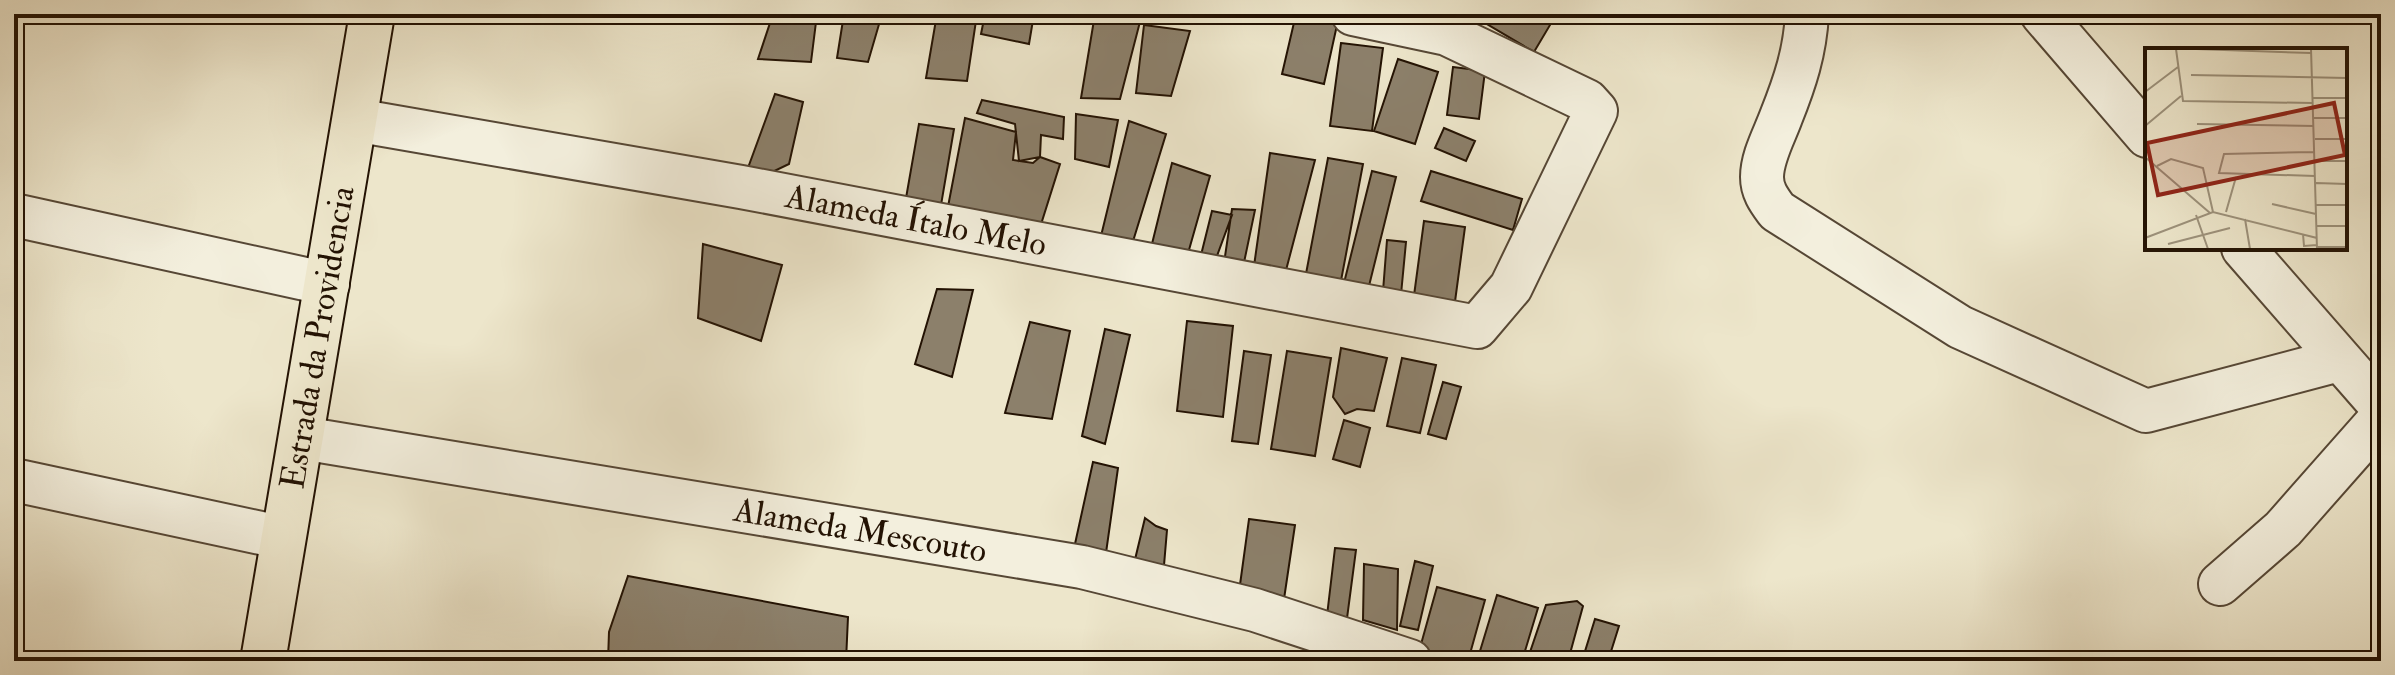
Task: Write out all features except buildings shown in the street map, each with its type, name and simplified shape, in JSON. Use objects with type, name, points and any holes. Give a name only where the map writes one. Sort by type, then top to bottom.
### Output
[{"type":"main road","name":"Estrada da Providencia","points":[[263,661],[372,14]]},
{"type":"street","points":[[1807,14],[1805,45],[1765,160],[1762,179],[1766,196],[1777,211],[1960,327],[2146,411],[2339,360]]},
{"type":"street","points":[[2042,14],[2145,134]]},
{"type":"street","name":"Alameda Ítalo Melo","points":[[355,120],[741,187],[1477,327],[1511,287],[1596,111],[1587,101],[1447,34],[1378,16]]},
{"type":"street","points":[[14,215],[328,284]]},
{"type":"street","points":[[2245,250],[2381,406]]},
{"type":"street","points":[[2220,584],[2283,529],[2381,418]]},
{"type":"street","name":"Alameda Mescouto","points":[[302,438],[1082,567],[1255,610],[1410,661]]},
{"type":"street","points":[[14,480],[284,538]]}]
